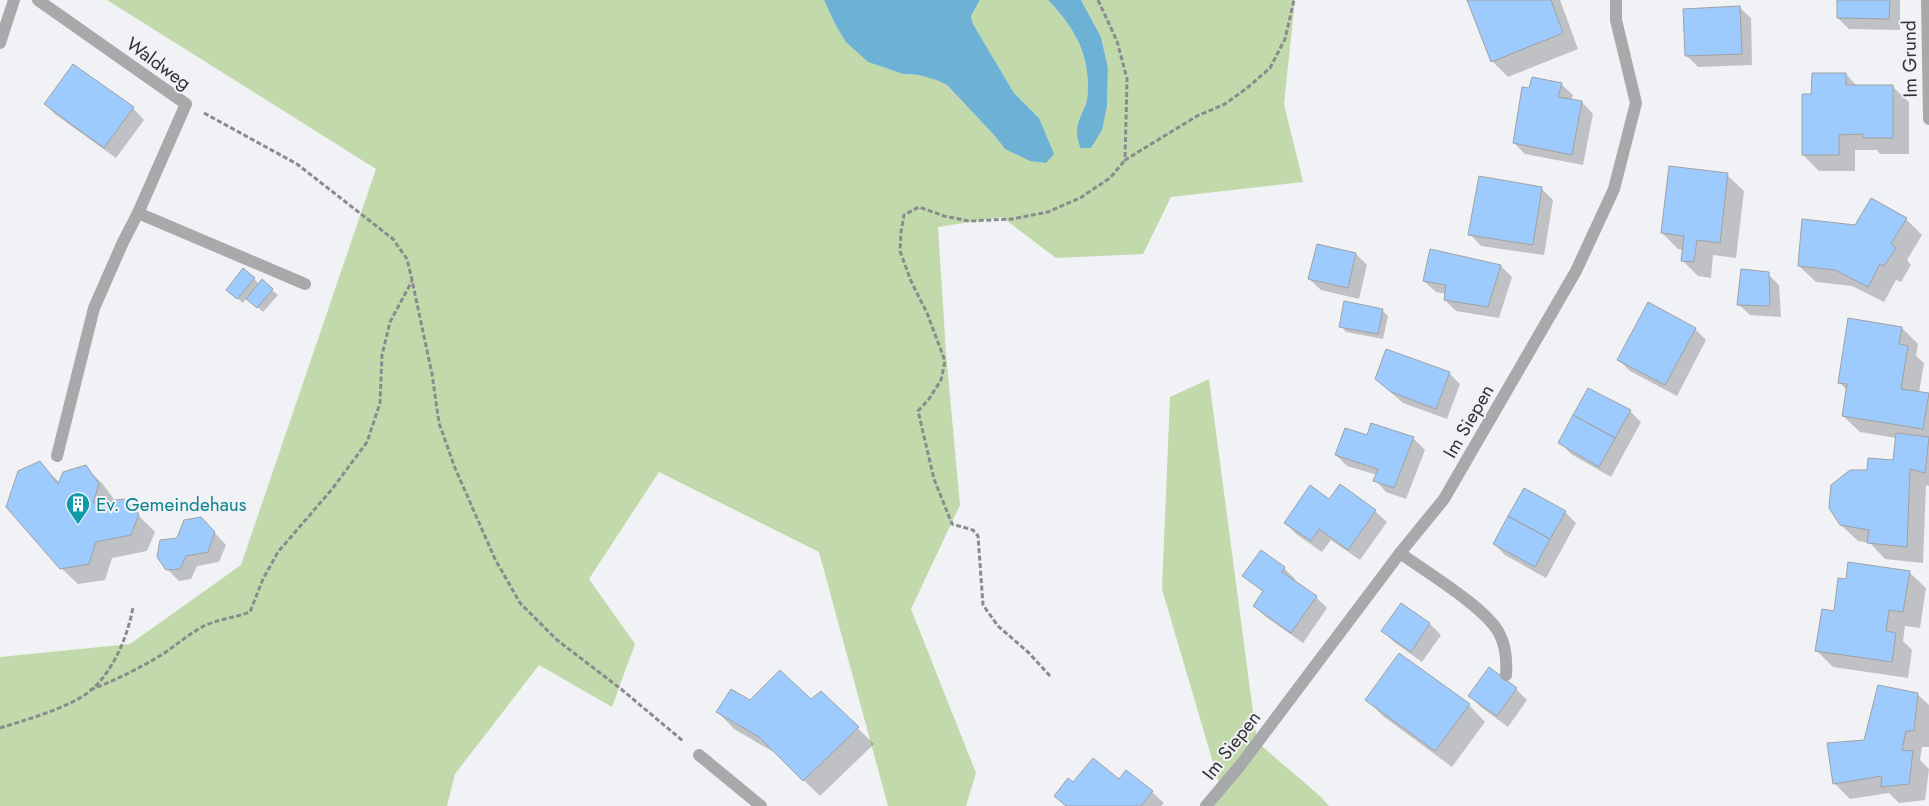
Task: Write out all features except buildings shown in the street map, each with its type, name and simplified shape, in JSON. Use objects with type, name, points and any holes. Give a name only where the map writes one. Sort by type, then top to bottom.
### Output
[{"type":"street","points":[[0,43],[14,0]]},
{"type":"street","name":"Waldweg","points":[[38,0],[186,104],[94,308],[57,456]]},
{"type":"street","name":"Im Siepen","points":[[1206,806],[1239,767],[1400,553],[1444,499],[1576,271],[1614,189],[1636,103],[1616,20],[1616,0]]},
{"type":"street","name":"Im Grund","points":[[1927,0],[1929,118]]},
{"type":"street","points":[[138,213],[305,284]]},
{"type":"street","points":[[1400,553],[1481,611],[1499,633],[1507,659],[1506,675]]},
{"type":"street","points":[[699,755],[761,806]]},
{"type":"path","points":[[1098,0],[1117,42],[1127,79],[1125,160]]},
{"type":"path","points":[[1050,676],[1029,653],[998,626],[983,605],[978,536],[973,530],[952,524],[934,479],[918,411],[929,399],[941,380],[945,361],[927,313],[900,251],[904,215],[919,207],[944,216],[969,221],[1012,219],[1048,212],[1088,193],[1110,178],[1125,160],[1197,116],[1225,104],[1270,68],[1285,39],[1294,0]]},
{"type":"path","points":[[186,104],[297,164],[393,239],[407,259],[432,374],[439,423],[455,468],[495,559],[520,603],[557,640],[621,689],[699,755]]},
{"type":"path","points":[[0,728],[67,704],[90,690],[129,674],[202,627],[224,618],[236,617],[250,612],[263,579],[278,552],[333,488],[367,442],[380,403],[382,355],[390,322],[412,280]]},
{"type":"path","points":[[90,690],[112,666],[130,628],[133,607]]},
{"type":"green space","points":[[107,0],[824,0],[835,24],[868,62],[903,74],[919,75],[947,85],[1005,149],[1039,118],[1014,93],[973,24],[971,16],[980,0],[1048,0],[1067,22],[1080,45],[1087,71],[1086,107],[1078,128],[1080,148],[1091,147],[1107,106],[1108,68],[1101,37],[1081,0],[1294,0],[1284,104],[1303,182],[1171,197],[1143,254],[1056,258],[1002,217],[938,227],[946,353],[960,505],[911,609],[976,773],[966,806],[888,806],[819,552],[659,472],[589,579],[635,644],[612,707],[539,665],[455,774],[447,806],[0,806],[0,657],[130,644],[241,565],[376,169]]},
{"type":"green space","points":[[1209,379],[1257,742],[1329,806],[1206,806],[1221,790],[1162,589],[1170,397]]},
{"type":"water","points":[[824,0],[980,0],[971,16],[973,24],[1014,93],[1039,118],[1054,154],[1046,163],[1030,161],[1005,149],[947,85],[919,75],[903,74],[868,62],[846,42]]},
{"type":"water","points":[[1048,0],[1081,0],[1101,37],[1108,68],[1107,106],[1102,130],[1091,148],[1080,148],[1077,135],[1078,125],[1087,100],[1087,71],[1084,58],[1074,33]]},
{"type":"place","name":"Ev. Gemeindehaus","points":[[78,525]]}]
